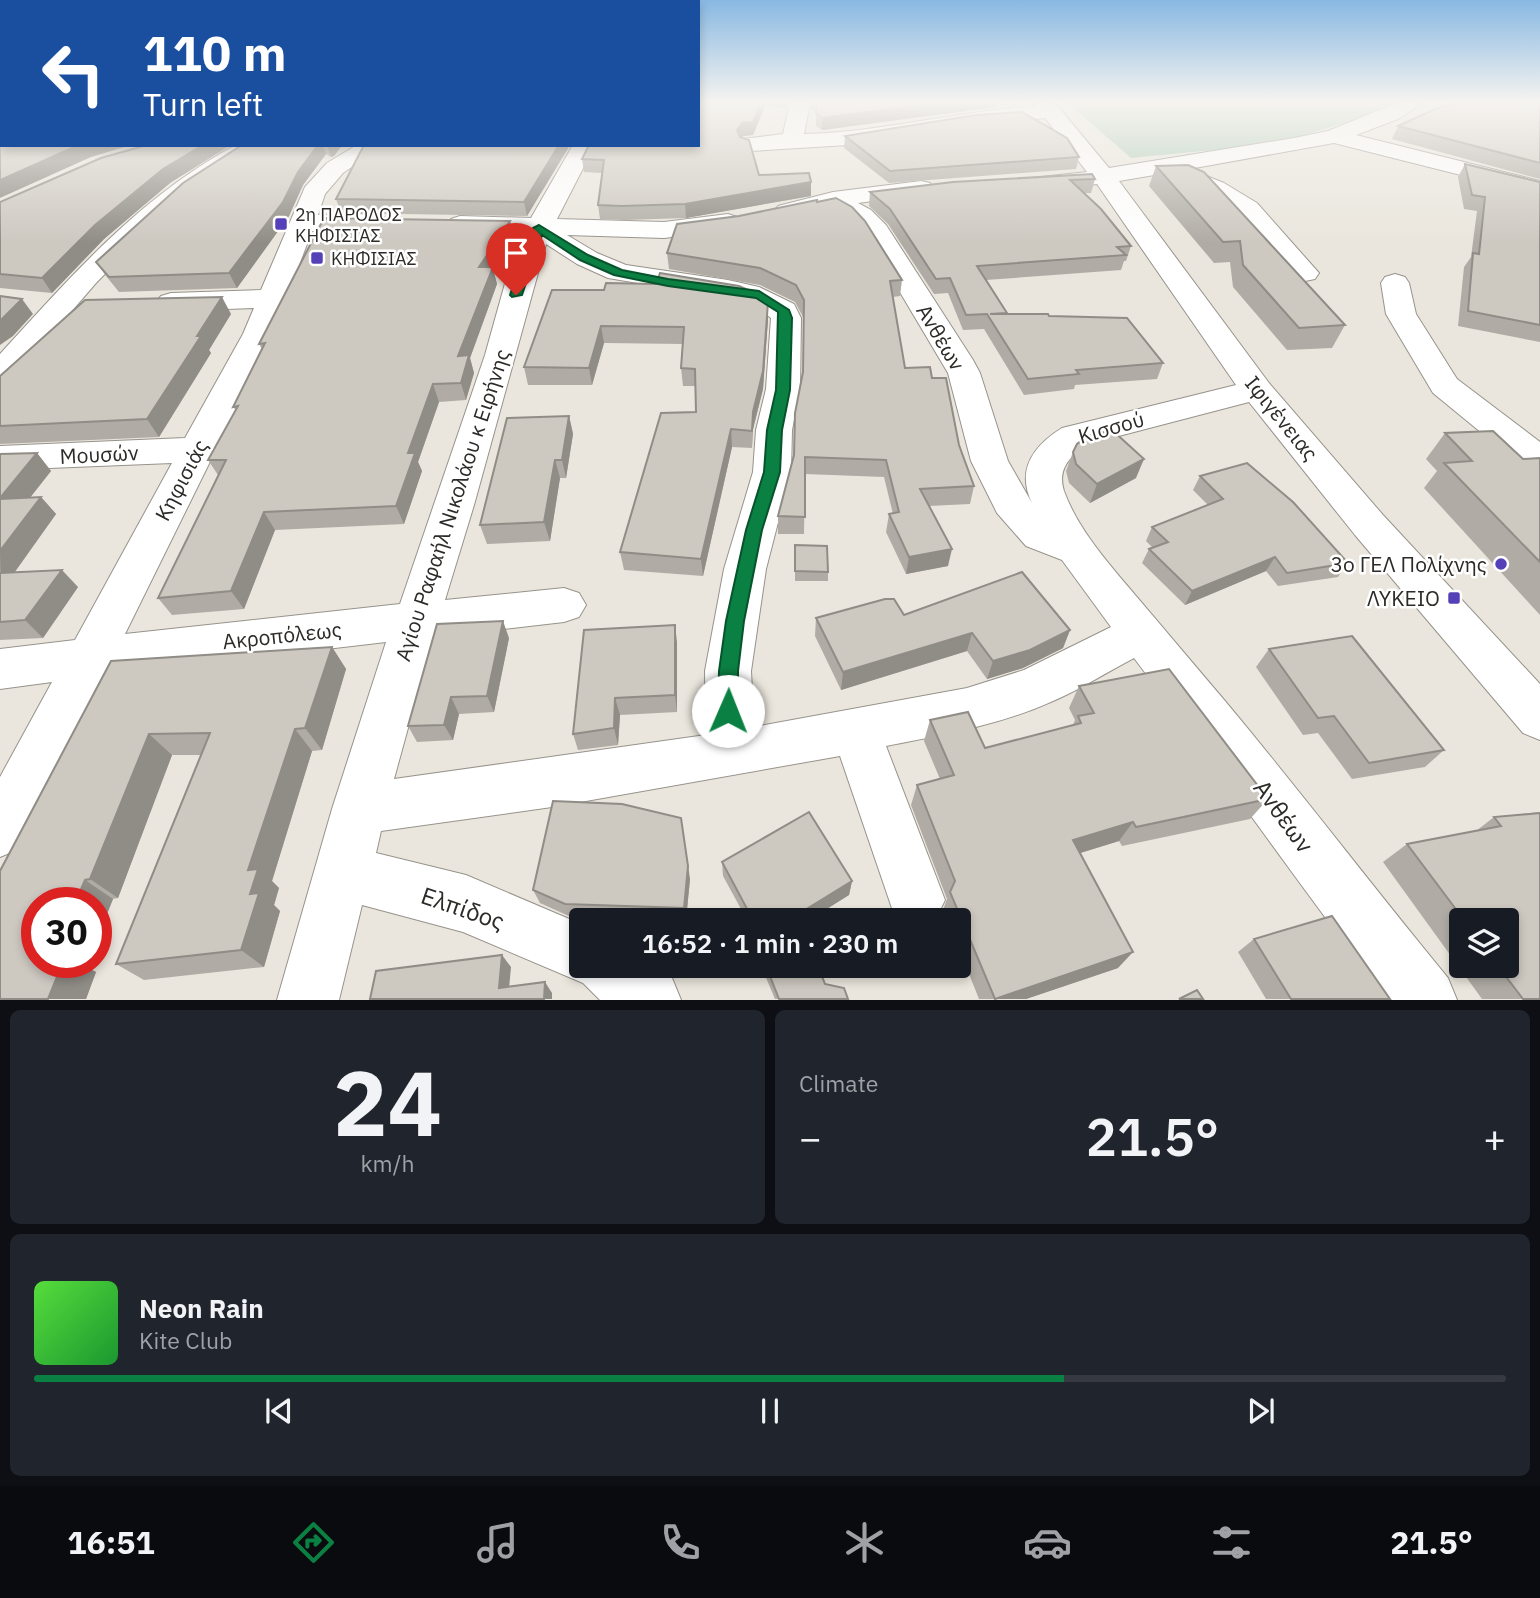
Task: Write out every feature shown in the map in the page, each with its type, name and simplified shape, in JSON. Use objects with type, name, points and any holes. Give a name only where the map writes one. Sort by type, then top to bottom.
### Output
[{"type":"street","points":[[0,373],[104,256],[141,220],[214,165],[244,150]]},
{"type":"street","name":"Κηφισιάς","points":[[0,830],[242,367],[274,298],[300,223],[314,192],[324,178],[365,150]]},
{"type":"street","name":"Αγίου Ραφαήλ Νικολάου κ Ειρήνης","points":[[308,999],[358,809],[415,621],[455,505],[525,262],[539,228],[581,150]]},
{"type":"street","name":"Ιφιγένειας","points":[[1082,150],[1257,390],[1378,534],[1540,718]]},
{"type":"street","points":[[1019,184],[1103,176],[1268,150]]},
{"type":"street","points":[[1388,150],[1540,188]]},
{"type":"street","points":[[1163,167],[1215,188],[1248,208],[1305,274]]},
{"type":"street","points":[[437,223],[539,228],[685,229],[771,215],[833,199],[951,186]]},
{"type":"street","name":"Ανθέων","points":[[833,199],[862,215],[877,231],[957,360],[964,373],[990,462],[1016,509],[1040,535],[1052,542],[1076,548]]},
{"type":"street","points":[[300,223],[398,222]]},
{"type":"street","points":[[539,228],[584,257],[618,272],[668,283],[759,295],[783,310],[786,318],[783,390],[774,430],[772,472],[745,569],[729,671],[730,754]]},
{"type":"street","points":[[1395,283],[1401,314],[1445,386],[1540,461]]},
{"type":"street","points":[[150,303],[274,298]]},
{"type":"street","points":[[26,303],[95,305]]},
{"type":"street","name":"Κισσού","points":[[1141,634],[1058,520],[1044,482],[1048,462],[1061,445],[1075,436],[1103,426],[1257,390]]},
{"type":"street","name":"Μουσών","points":[[0,458],[197,450]]},
{"type":"street","name":"Ακροπόλεως","points":[[0,669],[564,606]]},
{"type":"street","points":[[358,809],[552,783],[932,717],[1011,697],[1141,634]]},
{"type":"street","name":"Ανθέων","points":[[1141,634],[1252,772],[1328,876],[1426,999]]},
{"type":"street","points":[[856,731],[916,900]]},
{"type":"street","name":"Ελπίδος","points":[[341,872],[466,904],[569,949]]},
{"type":"street","points":[[622,978],[650,999]]},
{"type":"green space","points":[[1121,150],[1217,150],[1131,158]]},
{"type":"building","points":[[0,150],[68,150],[0,180]]},
{"type":"building","points":[[130,150],[195,150],[163,169],[95,225],[42,278],[0,274],[0,202],[101,158]]},
{"type":"building","points":[[235,150],[315,150],[298,172],[283,202],[229,273],[109,277],[96,262],[183,183]]},
{"type":"building","points":[[362,150],[556,150],[524,202],[336,199]]},
{"type":"building","points":[[587,150],[752,150],[759,175],[809,173],[811,182],[685,204],[598,205],[604,160],[582,159]]},
{"type":"building","points":[[863,150],[1074,150],[1079,157],[890,171]]},
{"type":"building","points":[[1489,150],[1540,150],[1540,163]]},
{"type":"building","points":[[1465,164],[1540,182],[1540,325],[1468,311],[1473,253],[1479,254],[1485,197],[1472,195]]},
{"type":"building","points":[[1188,165],[1204,172],[1345,325],[1299,328],[1243,265],[1240,241],[1223,242],[1156,166]]},
{"type":"building","points":[[1092,174],[1095,179],[1070,180],[1101,209],[1131,246],[1117,247],[1126,255],[977,266],[1007,313],[990,314],[1127,318],[1163,363],[1076,370],[1079,374],[1028,379],[987,314],[966,315],[950,278],[936,279],[890,209],[870,192],[953,182]]},
{"type":"building","points":[[836,198],[852,207],[865,221],[902,280],[890,281],[905,368],[930,367],[932,378],[946,378],[959,445],[974,486],[920,489],[952,549],[909,557],[889,514],[899,512],[886,460],[805,457],[805,517],[778,516],[794,455],[795,413],[803,372],[804,300],[796,285],[760,268],[667,253],[677,224],[739,216]]},
{"type":"building","points":[[324,218],[510,221],[479,267],[493,267],[458,356],[469,355],[461,383],[433,384],[408,453],[415,453],[396,506],[264,512],[231,591],[158,598],[226,460],[208,460],[238,406],[233,407],[265,343],[259,344]]},
{"type":"building","points":[[660,273],[739,286],[768,302],[763,371],[753,412],[752,431],[731,429],[701,559],[620,552],[661,413],[696,412],[695,369],[681,368],[684,327],[601,326],[589,368],[524,367],[552,290],[604,290],[606,283],[656,284]]},
{"type":"building","points":[[0,296],[22,299],[0,321]]},
{"type":"building","points":[[222,297],[197,336],[201,336],[147,419],[0,426],[0,376],[85,300]]},
{"type":"building","points":[[569,416],[562,460],[555,460],[544,522],[480,525],[507,418]]},
{"type":"building","points":[[1112,430],[1144,459],[1097,484],[1076,464],[1073,452],[1077,444],[1088,436]]},
{"type":"building","points":[[1493,431],[1523,459],[1540,458],[1540,562],[1444,463],[1472,461],[1445,433]]},
{"type":"building","points":[[37,453],[0,498],[0,454]]},
{"type":"building","points":[[1247,463],[1293,502],[1348,563],[1287,573],[1275,557],[1192,591],[1149,549],[1168,542],[1152,527],[1223,499],[1200,476]]},
{"type":"building","points":[[41,497],[0,551],[0,499]]},
{"type":"building","points":[[795,545],[827,546],[828,572],[795,571]]},
{"type":"building","points":[[62,570],[25,620],[0,622],[0,573]]},
{"type":"building","points":[[1022,572],[1070,630],[1030,650],[993,661],[972,633],[843,672],[816,618],[885,599],[894,599],[904,615]]},
{"type":"building","points":[[503,621],[487,696],[451,697],[444,725],[408,726],[437,624]]},
{"type":"building","points":[[675,625],[675,695],[615,698],[614,728],[573,734],[584,630]]},
{"type":"building","points":[[1352,636],[1444,750],[1369,763],[1334,716],[1318,718],[1269,649]]},
{"type":"building","points":[[332,647],[305,728],[295,729],[248,870],[258,869],[250,894],[259,893],[241,950],[116,964],[210,733],[149,734],[90,879],[85,880],[82,887],[21,887],[21,978],[57,978],[48,999],[0,999],[0,871],[111,661]]},
{"type":"building","points":[[1169,669],[1268,799],[1136,827],[1133,822],[1073,840],[1133,952],[995,999],[971,942],[971,908],[957,908],[950,892],[955,881],[917,785],[954,775],[930,720],[968,712],[985,748],[1081,723],[1078,716],[1094,713],[1079,686]]},
{"type":"building","points":[[553,801],[622,804],[681,818],[688,866],[684,908],[565,904],[533,890]]},
{"type":"building","points":[[809,812],[852,881],[808,908],[747,908],[722,862]]},
{"type":"building","points":[[1540,813],[1540,999],[1523,999],[1507,978],[1519,978],[1519,908],[1455,908],[1407,844],[1501,826],[1494,817]]},
{"type":"building","points":[[1332,916],[1390,999],[1291,999],[1254,939]]},
{"type":"building","points":[[502,955],[499,988],[545,982],[544,999],[370,999],[376,971]]},
{"type":"building","points":[[771,978],[823,978],[825,984],[844,988],[848,999],[779,999]]},
{"type":"building","points":[[1197,990],[1203,999],[1179,999]]},
{"type":"place","name":"2η ΠΑΡΟΔΟΣ ΚΗΦΙΣΙΑΣ","points":[[281,224]]},
{"type":"place","name":"ΚΗΦΙΣΙΑΣ","points":[[317,258]]},
{"type":"place","name":"3o ΓΕΛ Πολίχνης","points":[[1501,564]]},
{"type":"place","name":"ΛΥΚΕΙΟ","points":[[1454,598]]},
{"type":"route","points":[[516,295],[525,262],[539,228],[565,247],[618,272],[668,283],[759,295],[783,310],[786,318],[783,390],[774,430],[772,472],[754,530],[735,621],[729,671],[728,711]]}]
